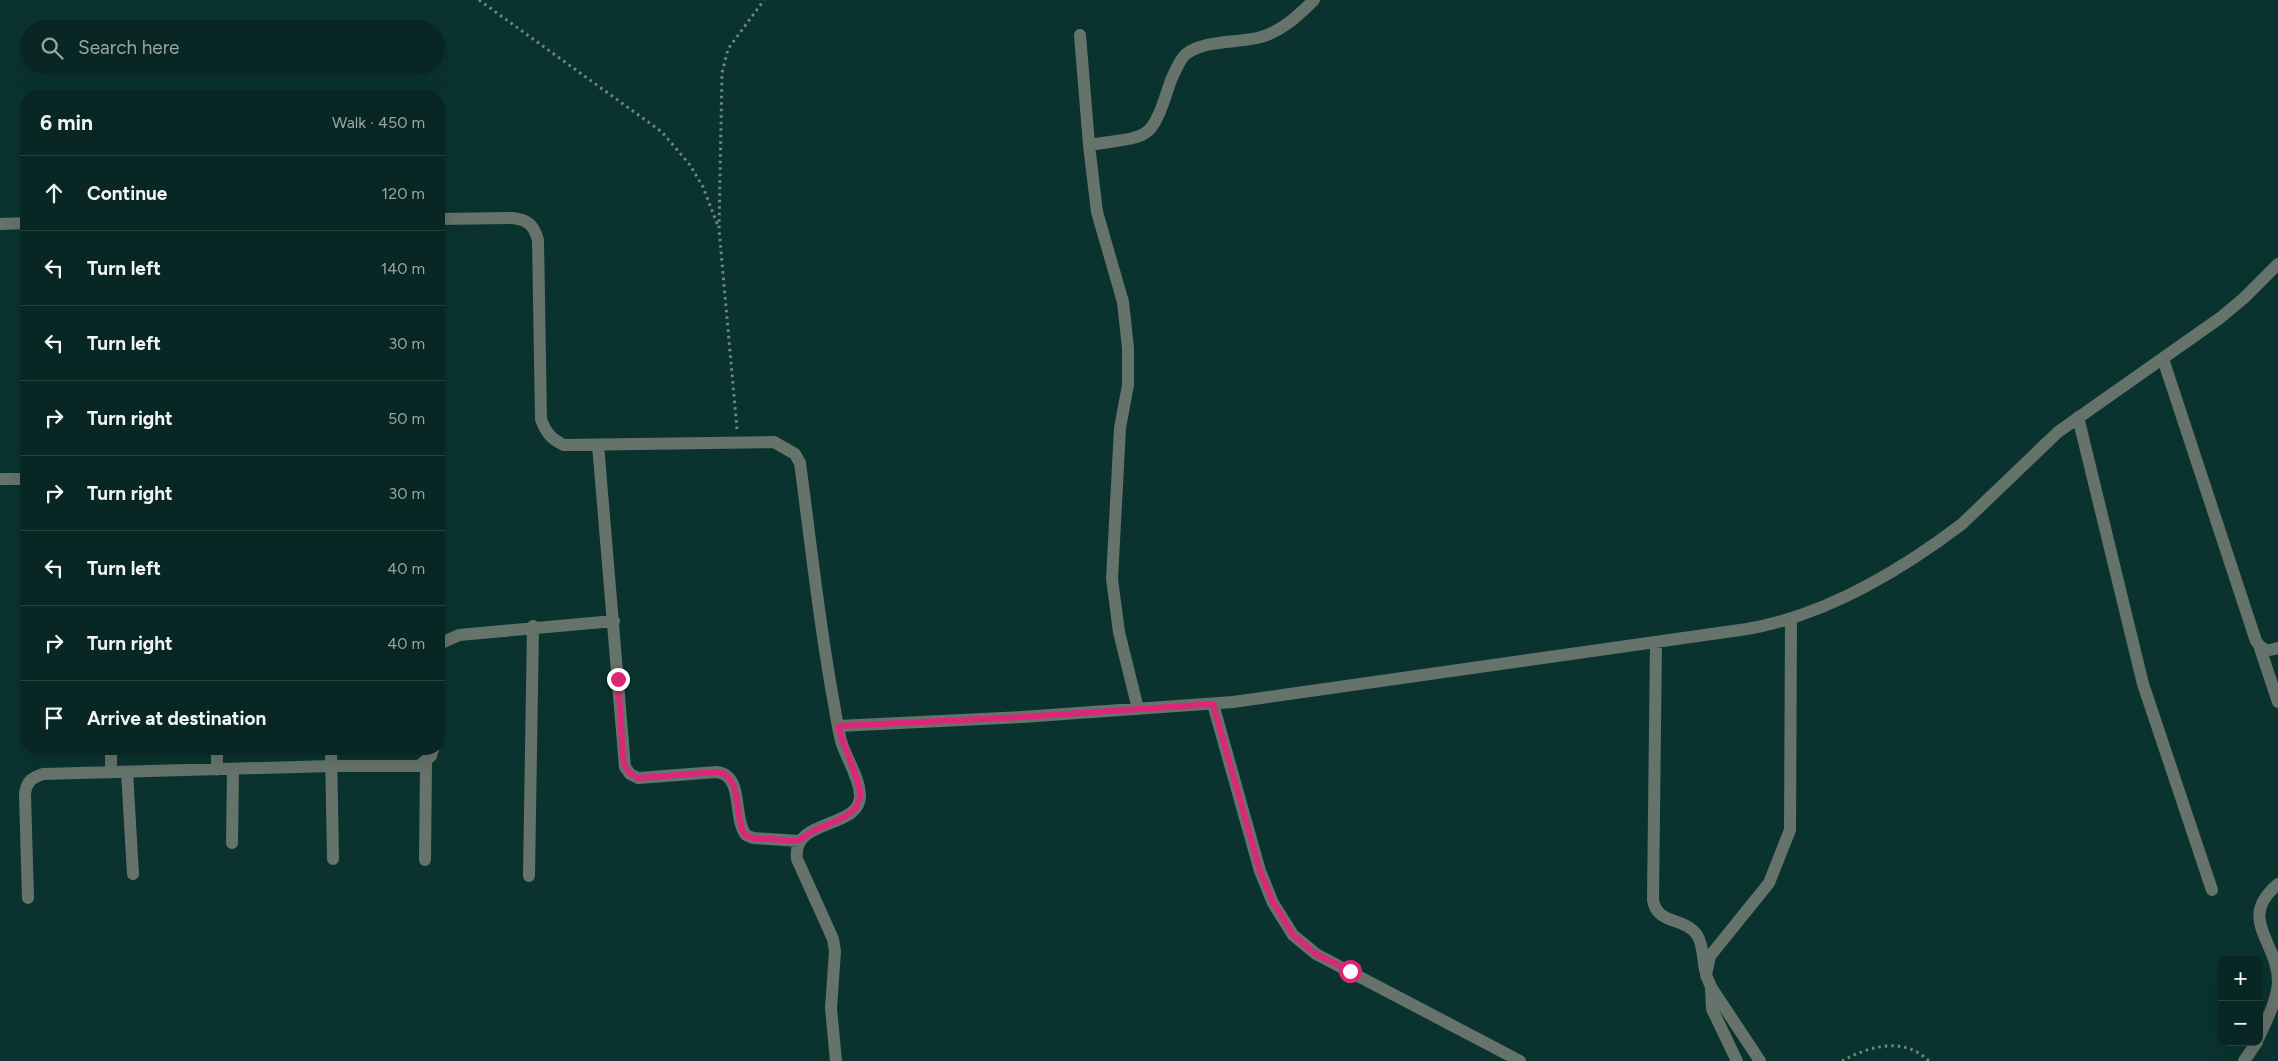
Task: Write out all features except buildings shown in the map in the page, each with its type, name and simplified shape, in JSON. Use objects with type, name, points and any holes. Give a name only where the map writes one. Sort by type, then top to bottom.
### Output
[{"type":"street","points":[[1089,145],[1147,134],[1159,118],[1178,65],[1185,55],[1205,46],[1259,38],[1272,34],[1282,28],[1314,0]]},
{"type":"street","points":[[1080,35],[1089,145],[1099,222],[1123,302],[1128,348],[1128,385],[1120,428],[1112,578],[1119,632],[1138,709]]},
{"type":"street","points":[[445,219],[513,218],[525,220],[534,228],[538,240],[541,420],[546,432],[553,440],[564,445],[774,442],[796,454],[800,463],[821,622],[838,726],[841,742],[859,788],[860,797],[856,807],[848,815],[806,834],[799,841],[796,849],[797,858],[833,939],[835,951],[831,1008],[836,1061]]},
{"type":"street","points":[[0,224],[20,223]]},
{"type":"street","points":[[838,726],[1213,704],[1746,629],[1791,620],[1846,596],[1945,537],[1962,524],[2044,444],[2163,359],[2244,298],[2278,264]]},
{"type":"street","points":[[2163,359],[2278,702]]},
{"type":"street","points":[[2078,418],[2143,684],[2212,890]]},
{"type":"street","points":[[598,445],[625,767],[630,774],[638,778],[717,772],[726,773],[731,779],[740,822],[746,836],[799,841]]},
{"type":"street","points":[[0,479],[20,480]]},
{"type":"street","points":[[1737,1061],[1712,1010],[1708,962],[1713,952],[1769,883],[1790,830],[1792,815],[1791,620]]},
{"type":"street","points":[[445,641],[459,634],[533,626],[614,621]]},
{"type":"street","points":[[530,876],[533,626]]},
{"type":"street","points":[[1656,642],[1652,900],[1657,912],[1662,916],[1687,926],[1696,932],[1701,944],[1709,981],[1760,1061]]},
{"type":"street","points":[[2260,648],[2267,651],[2278,648]]},
{"type":"street","points":[[1213,704],[1260,871],[1273,902],[1293,935],[1316,954],[1520,1061]]},
{"type":"street","points":[[111,755],[111,773]]},
{"type":"street","points":[[217,755],[218,770]]},
{"type":"street","points":[[331,755],[333,859]]},
{"type":"street","points":[[28,898],[26,784],[42,774],[331,766],[418,766],[426,762],[431,755]]},
{"type":"street","points":[[425,860],[426,762]]},
{"type":"street","points":[[232,843],[233,770]]},
{"type":"street","points":[[127,772],[133,874]]},
{"type":"street","points":[[2263,1030],[2275,998],[2278,983],[2272,951],[2259,922],[2259,910],[2262,900],[2278,884]]},
{"type":"street","points":[[2263,1036],[2278,1020]]},
{"type":"street","points":[[2244,1061],[2255,1046]]},
{"type":"path","points":[[479,0],[662,132],[690,165],[711,206],[719,229]]},
{"type":"path","points":[[738,442],[719,229],[724,59],[728,48],[764,0]]},
{"type":"path","points":[[1842,1061],[1866,1049],[1890,1045],[1911,1049],[1929,1061]]},
{"type":"route","points":[[618,679],[623,758],[625,767],[630,774],[638,778],[717,772],[726,773],[731,779],[742,830],[746,836],[799,841],[806,834],[848,815],[856,807],[860,797],[859,788],[841,742],[838,726],[1022,717],[1213,704],[1260,871],[1283,922],[1293,935],[1316,954],[1350,971]]}]
